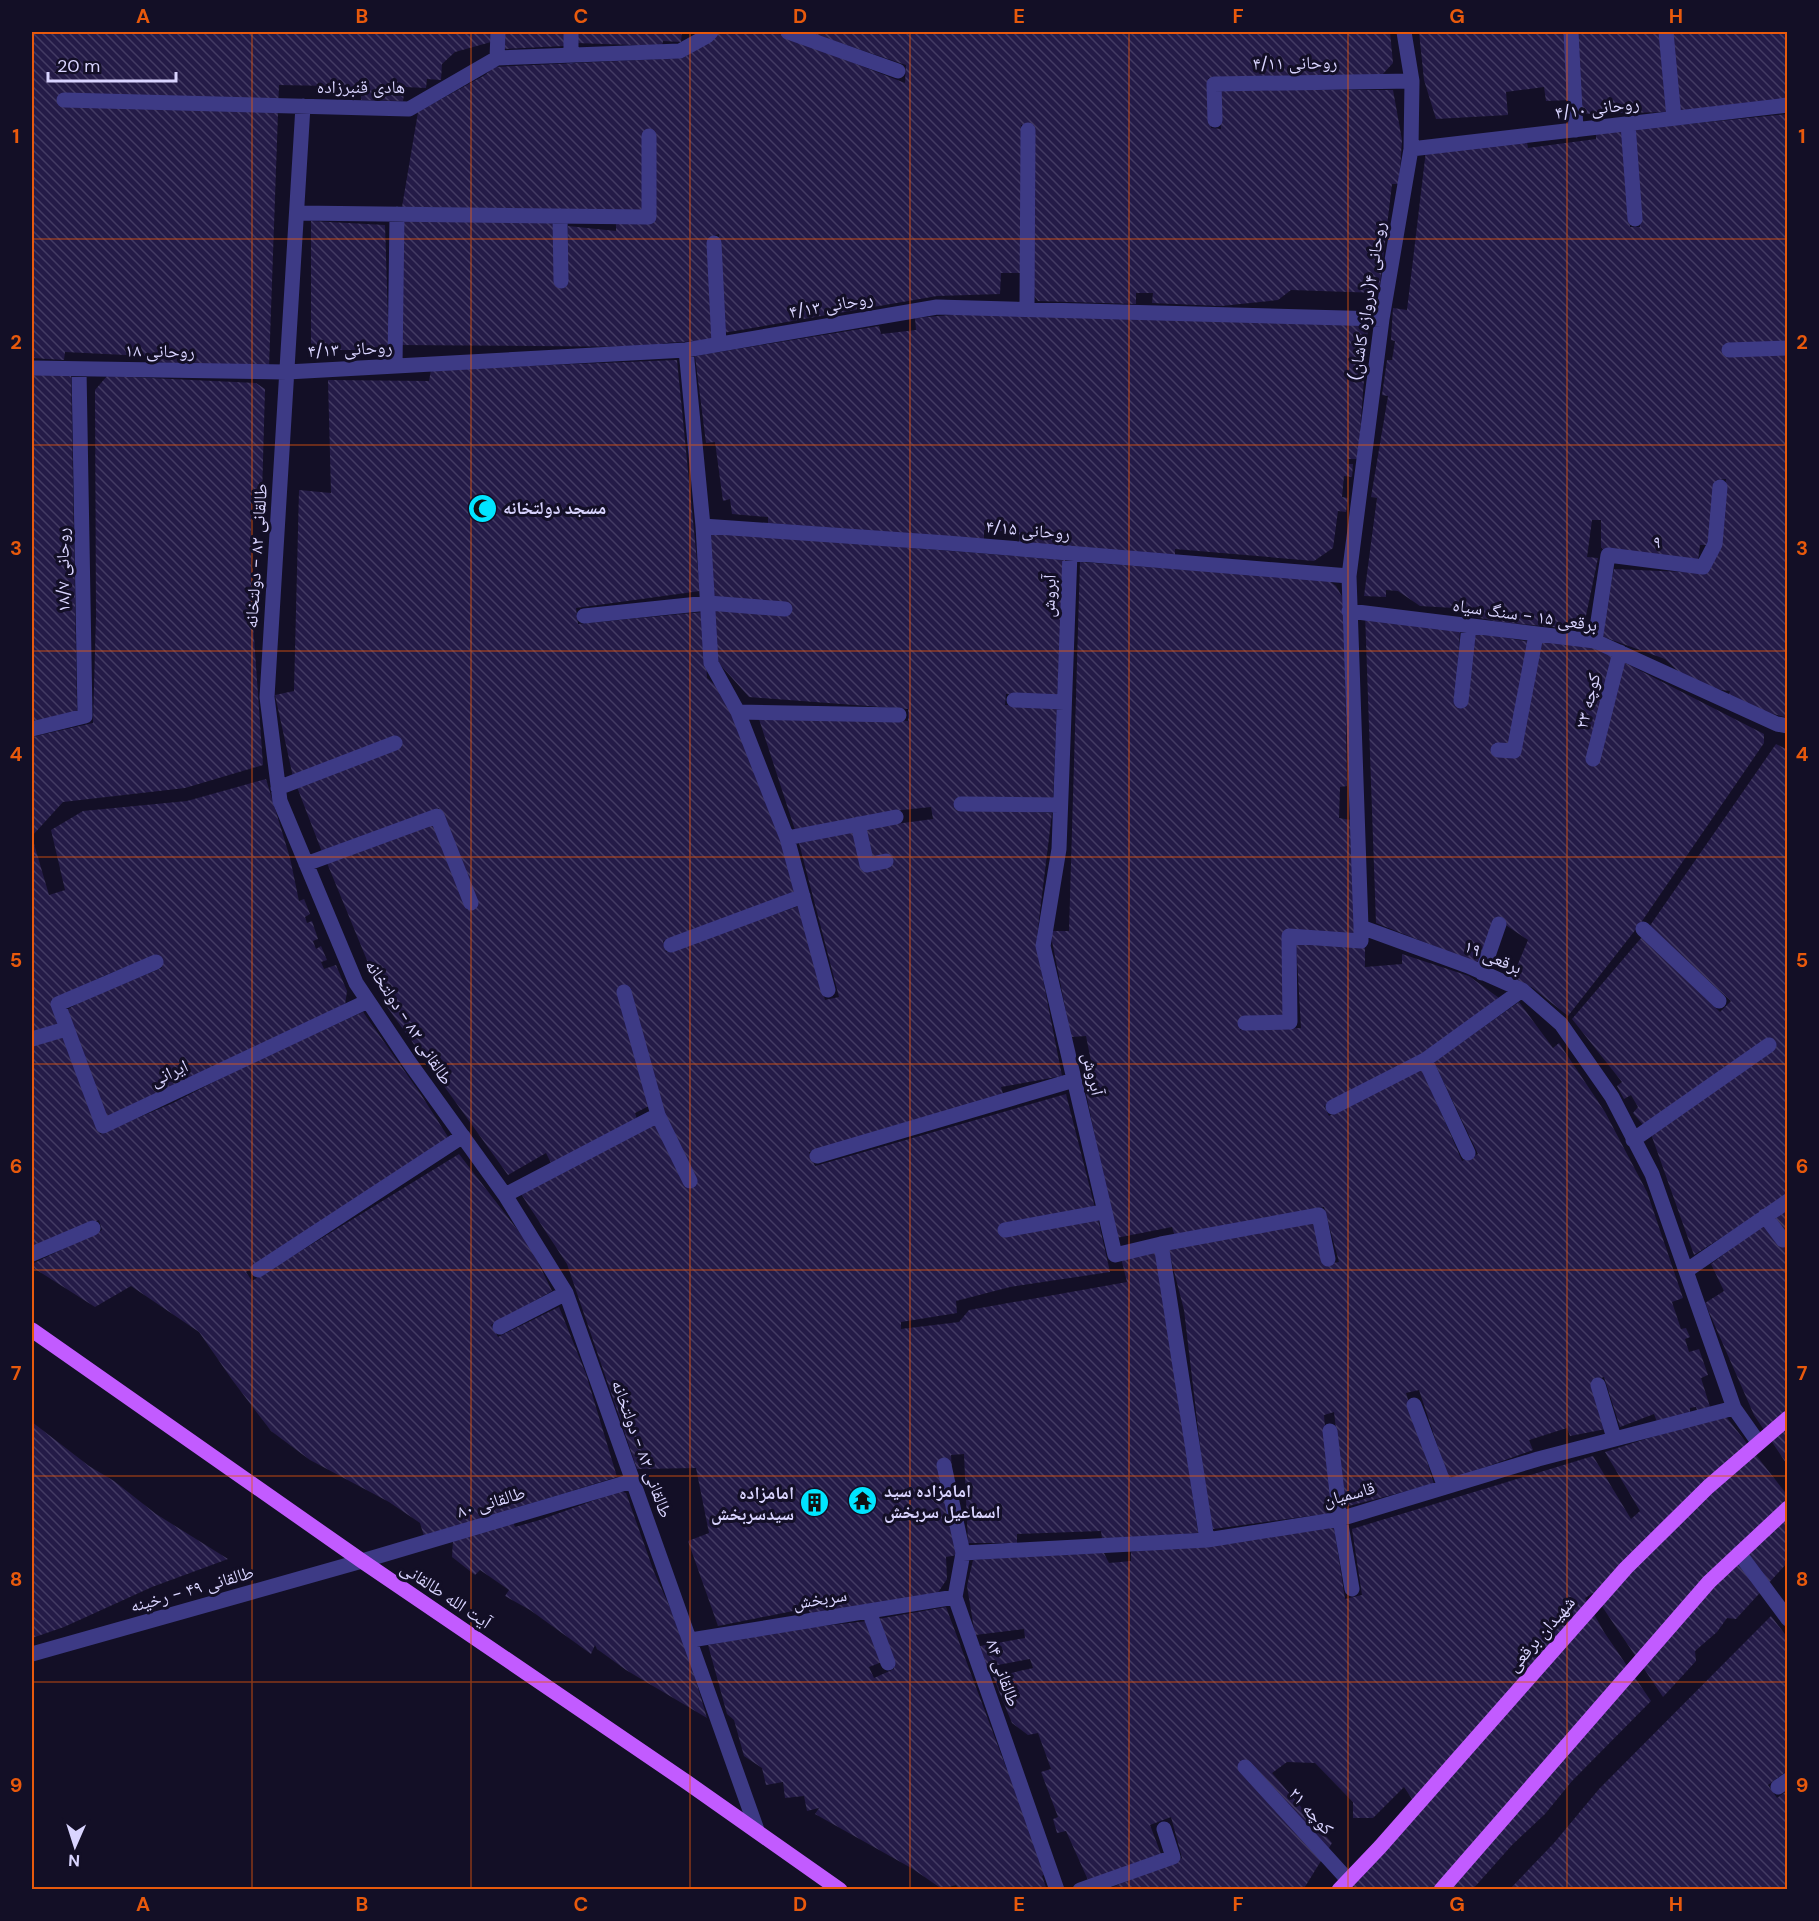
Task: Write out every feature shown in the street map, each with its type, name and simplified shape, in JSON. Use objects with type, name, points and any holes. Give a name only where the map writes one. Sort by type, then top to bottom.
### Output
[{"type":"main road","name":"آیت الله طالقانی","points":[[32,1330],[362,1562],[758,1830],[840,1890]]},
{"type":"main road","name":"شهیدان برقعی","points":[[1343,1885],[1387,1839],[1626,1568],[1708,1487],[1788,1418]]},
{"type":"main road","points":[[1441,1890],[1709,1582],[1788,1508]]},
{"type":"street","points":[[497,58],[498,32]]},
{"type":"street","points":[[571,32],[571,56]]},
{"type":"street","name":"هادی قنبرزاده","points":[[64,100],[409,109],[497,58],[680,51],[711,32]]},
{"type":"street","points":[[788,32],[898,71]]},
{"type":"street","name":"روحانی ۴(دروازه کاشان)","points":[[1349,576],[1382,319],[1411,149],[1412,81],[1404,32]]},
{"type":"street","points":[[1571,32],[1576,130]]},
{"type":"street","points":[[1666,32],[1674,118]]},
{"type":"street","name":"روحانی ۴/۱۱","points":[[1215,120],[1214,84],[1412,81]]},
{"type":"street","name":"روحانی ۴/۱۰","points":[[1411,149],[1788,105]]},
{"type":"street","name":"طالقانی ۸۲ - دولتخانه","points":[[303,106],[267,697],[280,801],[356,982],[409,1062],[505,1195],[566,1293],[758,1830]]},
{"type":"street","points":[[1628,124],[1635,219]]},
{"type":"street","points":[[1027,309],[1028,130]]},
{"type":"street","points":[[297,213],[649,217],[649,136]]},
{"type":"street","points":[[395,366],[397,214]]},
{"type":"street","points":[[560,216],[561,281]]},
{"type":"street","points":[[714,243],[719,344]]},
{"type":"street","name":"روحانی ۴/۱۳","points":[[287,372],[686,350],[938,307],[1382,319]]},
{"type":"street","points":[[1729,350],[1788,348]]},
{"type":"street","points":[[686,350],[703,526],[711,663],[738,712],[787,838],[828,990]]},
{"type":"street","name":"روحانی ۱۸","points":[[32,368],[287,372]]},
{"type":"street","name":"روحانی ۱۸/۷","points":[[32,729],[85,716],[79,369]]},
{"type":"street","name":"۹","points":[[1595,641],[1608,555],[1703,567],[1715,544],[1720,487]]},
{"type":"street","name":"روحانی ۴/۱۵","points":[[703,526],[1349,576]]},
{"type":"street","name":"آبروش","points":[[1071,553],[1059,849],[1044,945],[1103,1212],[1115,1255],[1161,1244]]},
{"type":"street","points":[[1245,1023],[1290,1022],[1289,936],[1361,941],[1349,576]]},
{"type":"street","points":[[584,616],[708,603],[784,609]]},
{"type":"street","name":"برقعی ۱۵ - سنگ سیاه","points":[[1349,611],[1595,641],[1777,724],[1788,726]]},
{"type":"street","points":[[1461,701],[1469,626]]},
{"type":"street","points":[[1498,750],[1514,751],[1536,635]]},
{"type":"street","name":"کوچه ۲۳","points":[[1593,759],[1620,652]]},
{"type":"street","points":[[1014,700],[1064,702]]},
{"type":"street","points":[[738,712],[899,715]]},
{"type":"street","points":[[278,788],[395,743]]},
{"type":"street","points":[[961,804],[1060,805]]},
{"type":"street","points":[[306,864],[437,816],[471,903]]},
{"type":"street","points":[[787,838],[896,817]]},
{"type":"street","points":[[858,824],[867,865],[886,861]]},
{"type":"street","points":[[671,945],[803,896]]},
{"type":"street","points":[[1482,973],[1499,924]]},
{"type":"street","name":"برقعی ۱۹","points":[[1361,927],[1522,990],[1561,1024],[1612,1097],[1652,1174],[1734,1408],[1758,1442]]},
{"type":"street","points":[[1643,929],[1719,1002]]},
{"type":"street","name":"ایرانی","points":[[156,962],[58,1005],[103,1126],[368,1001]]},
{"type":"street","points":[[1333,1107],[1425,1060],[1522,990]]},
{"type":"street","points":[[624,992],[658,1115],[690,1181]]},
{"type":"street","points":[[32,1039],[66,1029]]},
{"type":"street","points":[[1634,1140],[1769,1045]]},
{"type":"street","points":[[1425,1060],[1468,1153]]},
{"type":"street","points":[[817,1156],[1074,1080]]},
{"type":"street","points":[[505,1195],[658,1115]]},
{"type":"street","points":[[258,1270],[463,1136]]},
{"type":"street","points":[[1686,1271],[1788,1201]]},
{"type":"street","points":[[1005,1230],[1103,1212]]},
{"type":"street","points":[[1207,1540],[1161,1244],[1319,1215],[1328,1259]]},
{"type":"street","points":[[1766,1216],[1784,1240]]},
{"type":"street","points":[[32,1254],[93,1228]]},
{"type":"street","points":[[500,1327],[566,1293]]},
{"type":"street","points":[[1598,1385],[1614,1438]]},
{"type":"street","points":[[1414,1405],[1445,1487]]},
{"type":"street","name":"قاسمیان","points":[[963,1553],[1207,1540],[1340,1519],[1538,1459],[1734,1408]]},
{"type":"street","points":[[1330,1431],[1340,1519],[1352,1589]]},
{"type":"street","name":"طالقانی ۸۴","points":[[944,1465],[963,1553],[956,1597],[1058,1890]]},
{"type":"street","name":"طالقانی ۸۰","points":[[362,1562],[632,1480]]},
{"type":"street","points":[[1739,1553],[1788,1620]]},
{"type":"street","name":"طالقانی ۴۹ - رخینه","points":[[32,1654],[362,1562]]},
{"type":"street","name":"سربخش","points":[[691,1640],[956,1597]]},
{"type":"street","points":[[869,1611],[888,1663]]},
{"type":"street","name":"کوچه ۲۱","points":[[1245,1767],[1343,1885]]},
{"type":"street","points":[[1080,1890],[1173,1857],[1164,1829]]},
{"type":"building","points":[[32,32],[491,32],[491,42],[455,52],[442,64],[441,80],[427,79],[426,88],[405,87],[403,101],[361,100],[361,92],[332,92],[333,86],[279,85],[269,367],[146,362],[146,356],[65,352],[64,360],[32,358]]},
{"type":"building","points":[[505,32],[565,32],[564,46],[504,49]]},
{"type":"building","points":[[577,32],[682,32],[681,42],[663,41],[662,46],[576,43]]},
{"type":"building","points":[[720,32],[774,32],[905,83],[906,65],[808,32],[1390,32],[1393,63],[1382,75],[1208,78],[1211,128],[1221,129],[1220,90],[1393,90],[1402,140],[1399,184],[1392,184],[1379,293],[1291,290],[1278,300],[1221,306],[1152,303],[1153,293],[1136,293],[1136,304],[1038,301],[1031,292],[1034,125],[1021,125],[1021,273],[1001,273],[1000,294],[937,296],[723,333],[719,234],[709,237],[712,340],[664,343],[654,347],[400,345],[403,218],[554,221],[565,284],[568,226],[616,231],[616,221],[642,211],[402,207],[418,112],[485,75],[494,67],[683,58],[712,40]]},
{"type":"building","points":[[1419,32],[1565,32],[1570,100],[1546,101],[1544,87],[1506,92],[1508,115],[1436,119],[1424,80]]},
{"type":"building","points":[[1575,32],[1661,32],[1669,112],[1580,114]]},
{"type":"building","points":[[1671,32],[1788,32],[1788,100],[1680,115]]},
{"type":"building","points":[[1788,114],[1788,342],[1724,344],[1724,356],[1788,353],[1788,718],[1727,701],[1730,691],[1705,688],[1680,673],[1665,659],[1601,636],[1614,569],[1707,573],[1720,548],[1726,479],[1716,480],[1709,545],[1700,545],[1698,561],[1611,558],[1601,547],[1601,520],[1592,520],[1587,557],[1598,558],[1583,630],[1501,622],[1470,616],[1471,609],[1420,606],[1398,591],[1386,590],[1386,597],[1364,596],[1377,498],[1371,497],[1388,396],[1382,395],[1387,360],[1392,360],[1395,341],[1391,340],[1393,308],[1407,310],[1427,142],[1527,142],[1528,148],[1596,139],[1596,128],[1622,128],[1630,227],[1640,227],[1633,127]]},
{"type":"building","points":[[311,221],[385,225],[389,350],[315,350],[311,343]]},
{"type":"building","points":[[1369,313],[1358,459],[1347,459],[1347,464],[1353,464],[1352,477],[1344,476],[1342,497],[1348,498],[1346,512],[1338,511],[1333,548],[1314,561],[1175,549],[1175,556],[1019,544],[1019,532],[984,530],[984,539],[768,523],[768,517],[732,514],[730,499],[723,501],[715,442],[706,443],[695,356],[879,326],[881,334],[916,330],[915,318],[951,315]]},
{"type":"building","points":[[677,360],[700,591],[576,608],[578,624],[703,612],[707,678],[741,708],[796,892],[663,941],[666,952],[799,906],[825,1000],[839,997],[799,843],[854,831],[862,871],[890,866],[872,859],[865,828],[933,819],[931,807],[902,810],[795,830],[757,713],[908,721],[908,709],[749,697],[716,660],[709,532],[1065,560],[1057,697],[1006,694],[1005,705],[1057,707],[1053,799],[957,798],[955,809],[1052,813],[1036,944],[1062,1076],[1001,1087],[1003,1094],[809,1152],[815,1166],[1066,1094],[1095,1208],[999,1227],[1001,1236],[1098,1219],[1110,1272],[1010,1287],[956,1301],[957,1313],[901,1322],[901,1329],[959,1322],[969,1310],[1127,1282],[1120,1254],[1158,1250],[1198,1533],[1102,1539],[1101,1531],[1017,1534],[1017,1543],[968,1543],[964,1454],[951,1455],[957,1555],[946,1557],[947,1579],[937,1594],[811,1617],[808,1608],[718,1626],[688,1541],[709,1533],[696,1468],[637,1469],[567,1264],[521,1194],[654,1121],[651,1105],[635,1113],[638,1122],[553,1167],[546,1153],[508,1175],[385,1004],[327,863],[435,822],[467,910],[478,905],[439,808],[322,852],[297,787],[402,747],[398,738],[293,777],[275,695],[294,691],[299,490],[331,493],[328,380],[429,381],[431,370]]},
{"type":"building","points":[[32,369],[71,371],[77,712],[32,724]]},
{"type":"building","points":[[107,376],[256,383],[265,389],[262,495],[251,494],[252,610],[263,765],[185,788],[63,802],[32,836],[32,737],[93,723],[96,616],[95,390]]},
{"type":"building","points":[[1080,562],[1328,580],[1336,586],[1344,600],[1347,786],[1340,787],[1339,818],[1351,820],[1355,936],[1296,930],[1285,1017],[1240,1017],[1240,1030],[1301,1028],[1296,941],[1365,945],[1365,967],[1402,964],[1402,954],[1469,976],[1499,998],[1423,1054],[1324,1106],[1329,1116],[1422,1068],[1462,1161],[1478,1154],[1434,1062],[1519,1002],[1553,1048],[1559,1043],[1605,1112],[1647,1192],[1683,1298],[1672,1302],[1681,1329],[1686,1328],[1690,1337],[1685,1339],[1689,1352],[1699,1349],[1708,1375],[1701,1378],[1710,1407],[1697,1411],[1696,1407],[1690,1408],[1690,1412],[1657,1422],[1654,1414],[1620,1427],[1604,1377],[1591,1381],[1606,1429],[1570,1436],[1567,1428],[1529,1440],[1533,1450],[1449,1480],[1419,1390],[1406,1393],[1434,1484],[1345,1507],[1334,1412],[1324,1415],[1332,1513],[1213,1529],[1209,1521],[1184,1310],[1168,1248],[1315,1222],[1325,1264],[1339,1262],[1324,1207],[1175,1237],[1172,1227],[1116,1238],[1086,1093],[1097,1091],[1086,1036],[1071,1037],[1050,931],[1069,931]]},
{"type":"building","points":[[1365,613],[1460,630],[1455,705],[1465,707],[1473,632],[1531,642],[1509,744],[1494,743],[1494,754],[1507,754],[1540,640],[1596,648],[1764,734],[1764,743],[1640,924],[1568,1016],[1533,988],[1512,978],[1528,940],[1497,919],[1477,963],[1376,923]]},
{"type":"building","points":[[1776,744],[1788,750],[1788,1195],[1694,1255],[1651,1134],[1633,1113],[1638,1107],[1631,1095],[1624,1099],[1617,1086],[1622,1082],[1572,1019],[1642,937],[1720,1012],[1731,1001],[1649,927]]},
{"type":"building","points":[[266,779],[290,858],[299,901],[304,899],[310,914],[305,917],[307,923],[312,921],[318,939],[313,941],[316,949],[321,946],[327,960],[321,962],[324,969],[336,965],[347,991],[345,1005],[106,1118],[65,1011],[82,1001],[162,968],[157,955],[51,1000],[59,1027],[32,1034],[32,837],[49,895],[65,890],[51,830],[83,811],[187,801]]},
{"type":"building","points":[[363,1012],[450,1140],[246,1272],[252,1281],[459,1154],[530,1246],[552,1291],[491,1325],[498,1337],[559,1307],[586,1374],[617,1477],[424,1536],[420,1523],[389,1502],[310,1460],[271,1431],[199,1332],[131,1286],[95,1307],[32,1267],[32,1264],[102,1230],[99,1220],[32,1246],[32,1046],[64,1036],[100,1134],[173,1103],[239,1069]]},
{"type":"building","points":[[1788,1208],[1788,1237],[1772,1216]]},
{"type":"building","points":[[1765,1223],[1788,1241],[1788,1466],[1754,1415],[1705,1303],[1724,1291],[1711,1264]]},
{"type":"building","points":[[1724,1414],[1788,1496],[1788,1562],[1736,1619],[1727,1618],[1717,1632],[1695,1651],[1696,1661],[1663,1697],[1593,1593],[1585,1598],[1604,1632],[1651,1701],[1572,1781],[1545,1814],[1512,1845],[1472,1890],[1340,1890],[1418,1808],[1404,1787],[1373,1818],[1353,1818],[1353,1802],[1315,1763],[1287,1762],[1272,1773],[1332,1843],[1303,1890],[1108,1889],[1182,1858],[1171,1817],[1150,1825],[1161,1854],[1088,1880],[1066,1831],[1057,1833],[1053,1819],[1058,1817],[1041,1772],[1051,1769],[1038,1733],[1028,1735],[1012,1723],[993,1677],[1033,1668],[1030,1659],[987,1667],[980,1646],[1025,1638],[1024,1629],[975,1635],[967,1586],[973,1560],[1103,1551],[1109,1563],[1131,1561],[1131,1552],[1334,1527],[1345,1599],[1362,1595],[1352,1529],[1593,1456],[1631,1519],[1640,1511],[1605,1452]]},
{"type":"building","points":[[32,1422],[156,1514],[228,1559],[152,1587],[64,1627],[32,1638]]},
{"type":"building","points":[[620,1491],[626,1493],[654,1572],[682,1634],[707,1718],[626,1670],[597,1649],[595,1645],[591,1654],[530,1610],[505,1596],[509,1590],[480,1570],[475,1575],[452,1557],[453,1540],[513,1522],[515,1527],[540,1520]]},
{"type":"building","points":[[946,1607],[1007,1770],[1014,1769],[1049,1872],[1042,1876],[1047,1890],[959,1890],[956,1885],[942,1889],[913,1869],[815,1814],[819,1808],[807,1811],[804,1796],[785,1798],[783,1782],[766,1785],[762,1768],[744,1756],[734,1720],[727,1714],[708,1645],[804,1628],[868,1621],[882,1662],[869,1667],[874,1678],[894,1669],[878,1619]]},
{"type":"building","points":[[1771,1616],[1788,1638],[1788,1770],[1768,1785],[1777,1798],[1788,1790],[1788,1890],[1509,1890],[1554,1843],[1599,1789]]},
{"type":"place","name":"مسجد دولتخانه","points":[[482,508]]},
{"type":"place","name":"امامزاده سید اسماعیل سربخش","points":[[863,1501]]},
{"type":"place","name":"امامزاده سیدسربخش","points":[[815,1503]]}]
